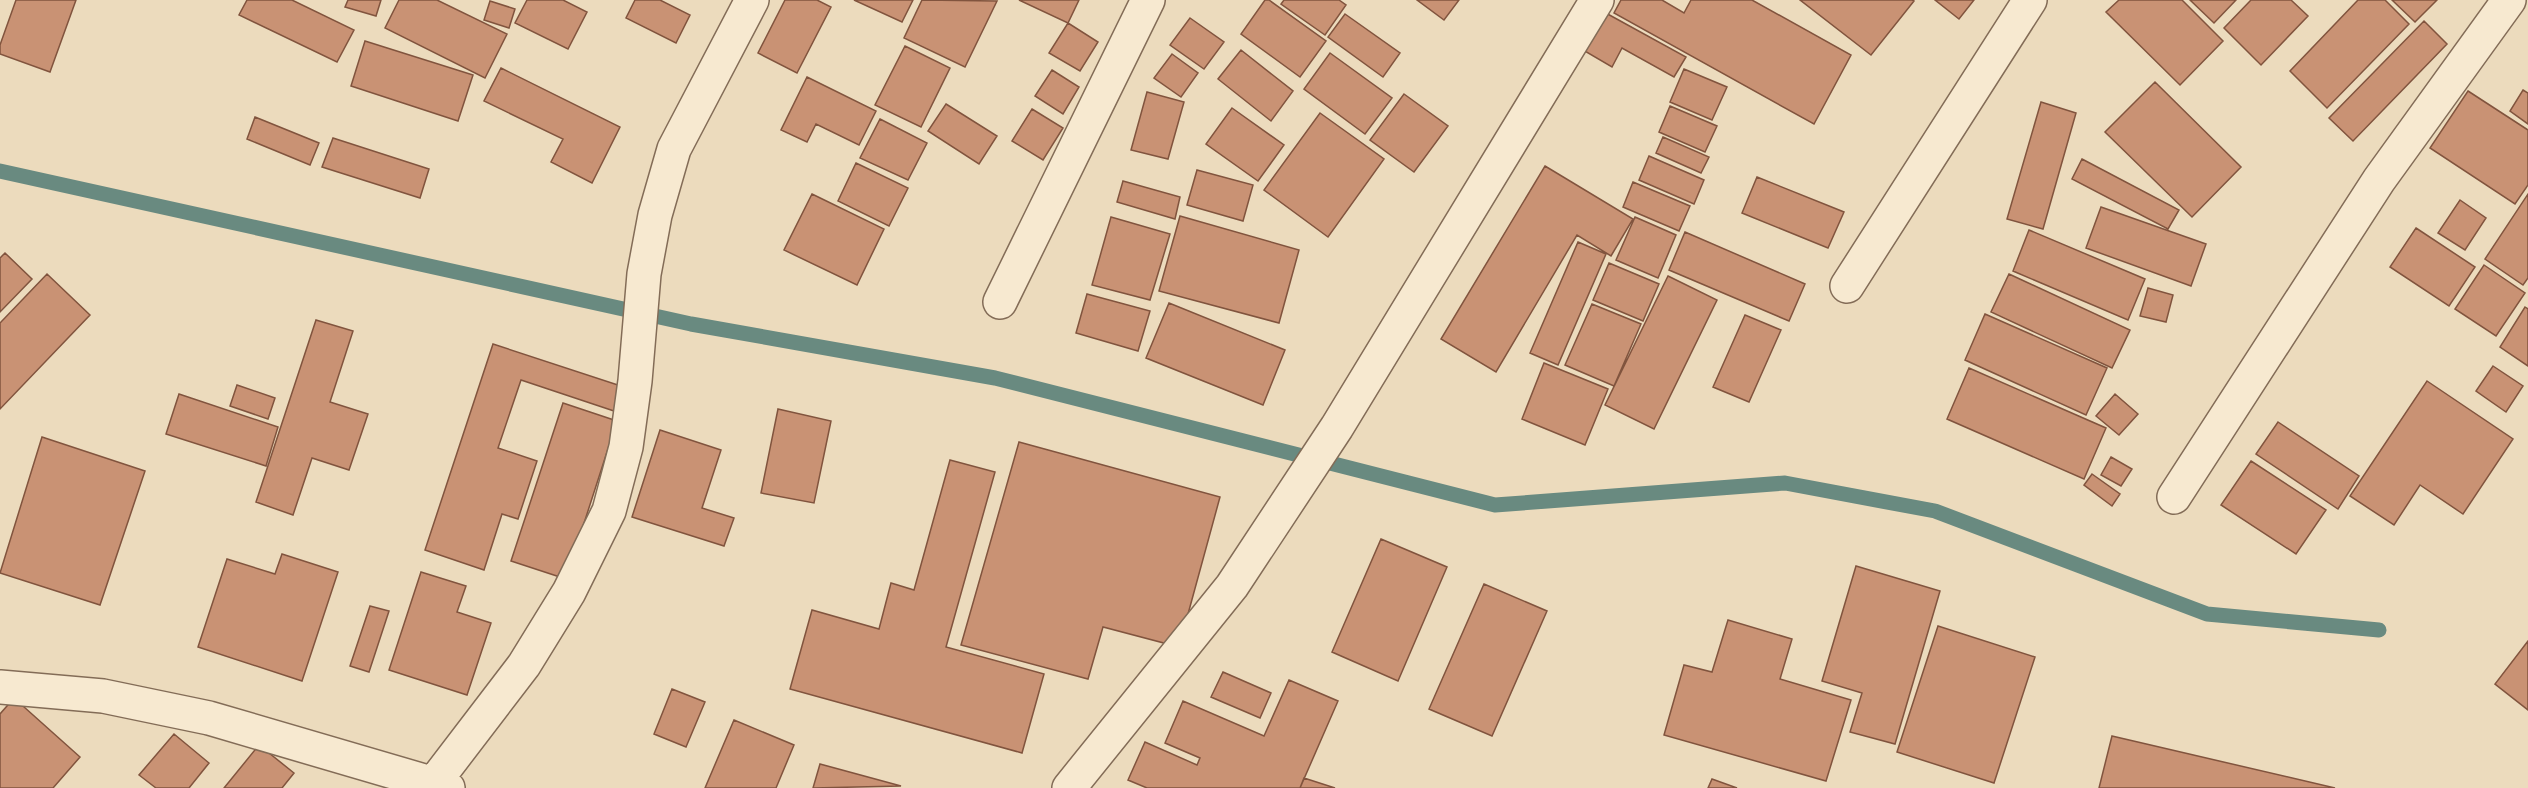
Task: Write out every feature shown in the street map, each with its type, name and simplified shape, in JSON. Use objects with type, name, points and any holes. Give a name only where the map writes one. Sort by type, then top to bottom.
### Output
[{"type":"street","points":[[0,687],[103,696],[208,718],[437,787],[524,665],[569,592],[609,511],[626,447],[644,274],[655,215],[674,149],[752,0]]},
{"type":"street","points":[[1000,302],[1148,0]]},
{"type":"street","points":[[1068,788],[1232,586],[1337,427],[1597,0]]},
{"type":"street","points":[[1846,286],[2030,0]]},
{"type":"street","points":[[2174,497],[2379,180],[2509,0]]},
{"type":"building","points":[[16,0],[76,0],[50,72],[0,54],[0,45]]},
{"type":"building","points":[[247,0],[292,0],[354,30],[337,62],[239,15]]},
{"type":"building","points":[[348,0],[381,0],[376,16],[345,7]]},
{"type":"building","points":[[399,0],[437,0],[507,34],[485,78],[385,28]]},
{"type":"building","points":[[527,0],[563,0],[587,12],[568,49],[515,23]]},
{"type":"building","points":[[635,0],[660,0],[690,15],[676,43],[626,18]]},
{"type":"building","points":[[785,0],[817,0],[831,7],[797,73],[758,53]]},
{"type":"building","points":[[854,0],[913,0],[902,22]]},
{"type":"building","points":[[922,0],[997,1],[965,67],[904,38]]},
{"type":"building","points":[[1019,0],[1079,0],[1068,23]]},
{"type":"building","points":[[1265,0],[1269,0],[1326,41],[1300,77],[1241,34]]},
{"type":"building","points":[[1284,0],[1339,0],[1346,5],[1325,35],[1281,4]]},
{"type":"building","points":[[1417,0],[1459,0],[1444,20]]},
{"type":"building","points":[[1621,0],[1662,0],[1684,13],[1691,0],[1752,0],[1851,55],[1814,124],[1614,13]]},
{"type":"building","points":[[1800,0],[1912,0],[1914,1],[1871,55]]},
{"type":"building","points":[[1935,0],[1974,0],[1959,19]]},
{"type":"building","points":[[2119,0],[2182,0],[2223,41],[2180,85],[2106,12]]},
{"type":"building","points":[[2190,0],[2236,0],[2214,23]]},
{"type":"building","points":[[2251,0],[2291,0],[2308,16],[2261,65],[2224,28]]},
{"type":"building","points":[[2358,0],[2385,0],[2409,24],[2327,108],[2290,71]]},
{"type":"building","points":[[2392,0],[2437,0],[2415,22]]},
{"type":"building","points":[[490,1],[515,9],[509,28],[484,20]]},
{"type":"building","points":[[1604,12],[1686,57],[1674,77],[1622,48],[1612,67],[1583,50]]},
{"type":"building","points":[[1345,14],[1400,53],[1383,77],[1328,37]]},
{"type":"building","points":[[1190,18],[1224,42],[1204,69],[1170,45]]},
{"type":"building","points":[[2424,21],[2447,44],[2353,141],[2329,118]]},
{"type":"building","points":[[1068,23],[1098,42],[1080,71],[1049,53]]},
{"type":"building","points":[[365,41],[473,75],[458,121],[351,86]]},
{"type":"building","points":[[905,46],[950,68],[921,127],[875,105]]},
{"type":"building","points":[[1241,50],[1293,91],[1271,121],[1218,79]]},
{"type":"building","points":[[1330,53],[1392,98],[1365,134],[1304,89]]},
{"type":"building","points":[[1172,54],[1198,73],[1181,97],[1154,78]]},
{"type":"building","points":[[501,68],[620,127],[592,183],[551,162],[563,139],[484,101]]},
{"type":"building","points":[[1684,69],[1727,87],[1712,120],[1670,102]]},
{"type":"building","points":[[1052,70],[1079,87],[1063,114],[1035,96]]},
{"type":"building","points":[[807,77],[876,111],[859,145],[816,124],[807,142],[781,130]]},
{"type":"building","points":[[2155,82],[2241,167],[2192,217],[2105,132]]},
{"type":"building","points":[[2523,90],[2528,93],[2528,124],[2510,111]]},
{"type":"building","points":[[2468,91],[2528,130],[2528,185],[2515,204],[2430,148]]},
{"type":"building","points":[[1147,92],[1184,102],[1168,159],[1131,150]]},
{"type":"building","points":[[1404,94],[1448,126],[1414,172],[1370,140]]},
{"type":"building","points":[[2041,102],[2076,113],[2043,229],[2007,219]]},
{"type":"building","points":[[946,104],[997,136],[979,164],[928,131]]},
{"type":"building","points":[[1670,106],[1717,126],[1705,152],[1659,132]]},
{"type":"building","points":[[1232,108],[1284,145],[1258,181],[1206,144]]},
{"type":"building","points":[[1032,109],[1063,128],[1043,160],[1012,141]]},
{"type":"building","points":[[1320,113],[1384,159],[1328,237],[1264,190]]},
{"type":"building","points":[[255,117],[319,143],[310,165],[247,139]]},
{"type":"building","points":[[880,119],[927,143],[908,180],[860,158]]},
{"type":"building","points":[[1663,137],[1709,157],[1701,173],[1656,153]]},
{"type":"building","points":[[333,138],[429,169],[420,198],[322,167]]},
{"type":"building","points":[[1649,156],[1704,180],[1694,204],[1639,180]]},
{"type":"building","points":[[2082,159],[2179,210],[2168,229],[2072,179]]},
{"type":"building","points":[[856,163],[908,188],[889,226],[838,201]]},
{"type":"building","points":[[1545,166],[1633,219],[1611,256],[1577,235],[1496,372],[1441,339]]},
{"type":"building","points":[[1197,170],[1253,185],[1243,221],[1187,205]]},
{"type":"building","points":[[1757,177],[1844,212],[1828,248],[1742,213]]},
{"type":"building","points":[[1123,181],[1180,197],[1175,219],[1117,202]]},
{"type":"building","points":[[1633,182],[1690,206],[1679,231],[1623,207]]},
{"type":"building","points":[[812,194],[884,229],[857,285],[784,250]]},
{"type":"building","points":[[2528,194],[2528,278],[2523,285],[2485,259]]},
{"type":"building","points":[[2460,200],[2486,218],[2465,250],[2438,233]]},
{"type":"building","points":[[2101,207],[2206,244],[2191,286],[2086,248]]},
{"type":"building","points":[[1180,216],[1299,250],[1279,323],[1159,291]]},
{"type":"building","points":[[1111,217],[1170,234],[1150,300],[1092,285]]},
{"type":"building","points":[[1635,217],[1676,235],[1658,278],[1616,260]]},
{"type":"building","points":[[2416,228],[2475,267],[2449,306],[2390,267]]},
{"type":"building","points":[[2029,230],[2145,279],[2128,320],[2013,271]]},
{"type":"building","points":[[1685,232],[1805,284],[1789,321],[1669,270]]},
{"type":"building","points":[[1578,242],[1606,254],[1558,365],[1530,353]]},
{"type":"building","points":[[5,253],[32,279],[0,312],[0,258]]},
{"type":"building","points":[[1609,263],[1659,284],[1643,321],[1593,300]]},
{"type":"building","points":[[2484,265],[2525,293],[2496,336],[2455,309]]},
{"type":"building","points":[[47,274],[90,315],[0,409],[0,323]]},
{"type":"building","points":[[2009,274],[2130,330],[2112,368],[1991,312]]},
{"type":"building","points":[[1668,276],[1717,300],[1654,429],[1605,405]]},
{"type":"building","points":[[2148,288],[2173,295],[2166,322],[2140,316]]},
{"type":"building","points":[[1087,294],[1150,311],[1138,351],[1076,333]]},
{"type":"building","points":[[1169,303],[1285,350],[1263,405],[1146,358]]},
{"type":"building","points":[[1592,304],[1641,324],[1614,386],[1565,365]]},
{"type":"building","points":[[2525,307],[2528,309],[2528,366],[2500,347]]},
{"type":"building","points":[[1985,314],[2107,368],[2086,415],[1965,360]]},
{"type":"building","points":[[1745,315],[1781,330],[1749,402],[1713,387]]},
{"type":"building","points":[[316,320],[353,331],[330,402],[368,414],[349,470],[312,458],[293,515],[256,502]]},
{"type":"building","points":[[493,344],[624,387],[617,412],[521,380],[498,448],[537,461],[518,519],[502,514],[484,570],[425,550]]},
{"type":"building","points":[[1544,363],[1608,389],[1585,445],[1522,419]]},
{"type":"building","points":[[2493,366],[2523,386],[2506,412],[2476,391]]},
{"type":"building","points":[[1969,368],[2106,428],[2084,479],[1947,419]]},
{"type":"building","points":[[2427,381],[2513,439],[2463,514],[2420,485],[2394,525],[2350,496]]},
{"type":"building","points":[[237,385],[275,398],[268,419],[230,406]]},
{"type":"building","points":[[179,394],[278,427],[266,466],[166,434]]},
{"type":"building","points":[[2115,394],[2138,414],[2119,435],[2096,416]]},
{"type":"building","points":[[563,403],[617,421],[566,579],[511,561]]},
{"type":"building","points":[[778,409],[831,421],[814,503],[761,493]]},
{"type":"building","points":[[2278,422],[2359,476],[2338,509],[2256,454]]},
{"type":"building","points":[[660,430],[721,450],[702,508],[734,518],[724,546],[632,517]]},
{"type":"building","points":[[42,437],[145,471],[100,605],[0,573]]},
{"type":"building","points":[[1019,442],[1220,497],[1179,647],[1103,627],[1088,679],[961,645]]},
{"type":"building","points":[[2111,457],[2132,469],[2121,486],[2101,475]]},
{"type":"building","points":[[950,460],[995,472],[946,647],[1044,674],[1022,753],[790,689],[812,610],[879,629],[891,583],[914,590]]},
{"type":"building","points":[[2251,461],[2326,510],[2296,554],[2221,505]]},
{"type":"building","points":[[2092,474],[2120,494],[2112,506],[2084,485]]},
{"type":"building","points":[[1381,539],[1447,567],[1398,681],[1332,652]]},
{"type":"building","points":[[282,554],[338,572],[302,681],[198,647],[227,559],[275,574]]},
{"type":"building","points":[[1856,566],[1940,591],[1895,744],[1850,732],[1862,693],[1822,681]]},
{"type":"building","points":[[421,572],[466,586],[457,612],[491,623],[467,695],[389,670]]},
{"type":"building","points":[[1484,584],[1547,611],[1492,736],[1429,709]]},
{"type":"building","points":[[370,606],[389,611],[369,672],[350,666]]},
{"type":"building","points":[[1728,620],[1792,639],[1780,679],[1851,700],[1826,781],[1664,735],[1684,665],[1712,672]]},
{"type":"building","points":[[1938,626],[2035,657],[1994,783],[1897,752]]},
{"type":"building","points":[[2528,641],[2528,710],[2495,684]]},
{"type":"building","points":[[1223,672],[1271,693],[1260,718],[1211,697]]},
{"type":"building","points":[[1289,680],[1338,701],[1300,788],[1147,788],[1128,780],[1145,742],[1197,765],[1200,758],[1165,743],[1183,701],[1264,736]]},
{"type":"building","points":[[672,689],[705,702],[686,747],[654,734]]},
{"type":"building","points":[[14,698],[80,757],[53,788],[0,788],[0,714]]},
{"type":"building","points":[[734,720],[794,745],[776,788],[705,788]]},
{"type":"building","points":[[174,734],[209,763],[189,788],[156,788],[139,775]]},
{"type":"building","points":[[2112,736],[2335,788],[2099,788]]},
{"type":"building","points":[[259,745],[294,773],[282,788],[224,788]]},
{"type":"building","points":[[820,764],[901,786],[813,788]]},
{"type":"building","points":[[1304,778],[1335,788],[1300,788]]},
{"type":"building","points":[[1712,779],[1737,788],[1708,788]]},
{"type":"waterway","points":[[0,171],[691,324],[995,378],[1495,505],[1785,483],[1935,511],[2207,614],[2379,630]]}]
